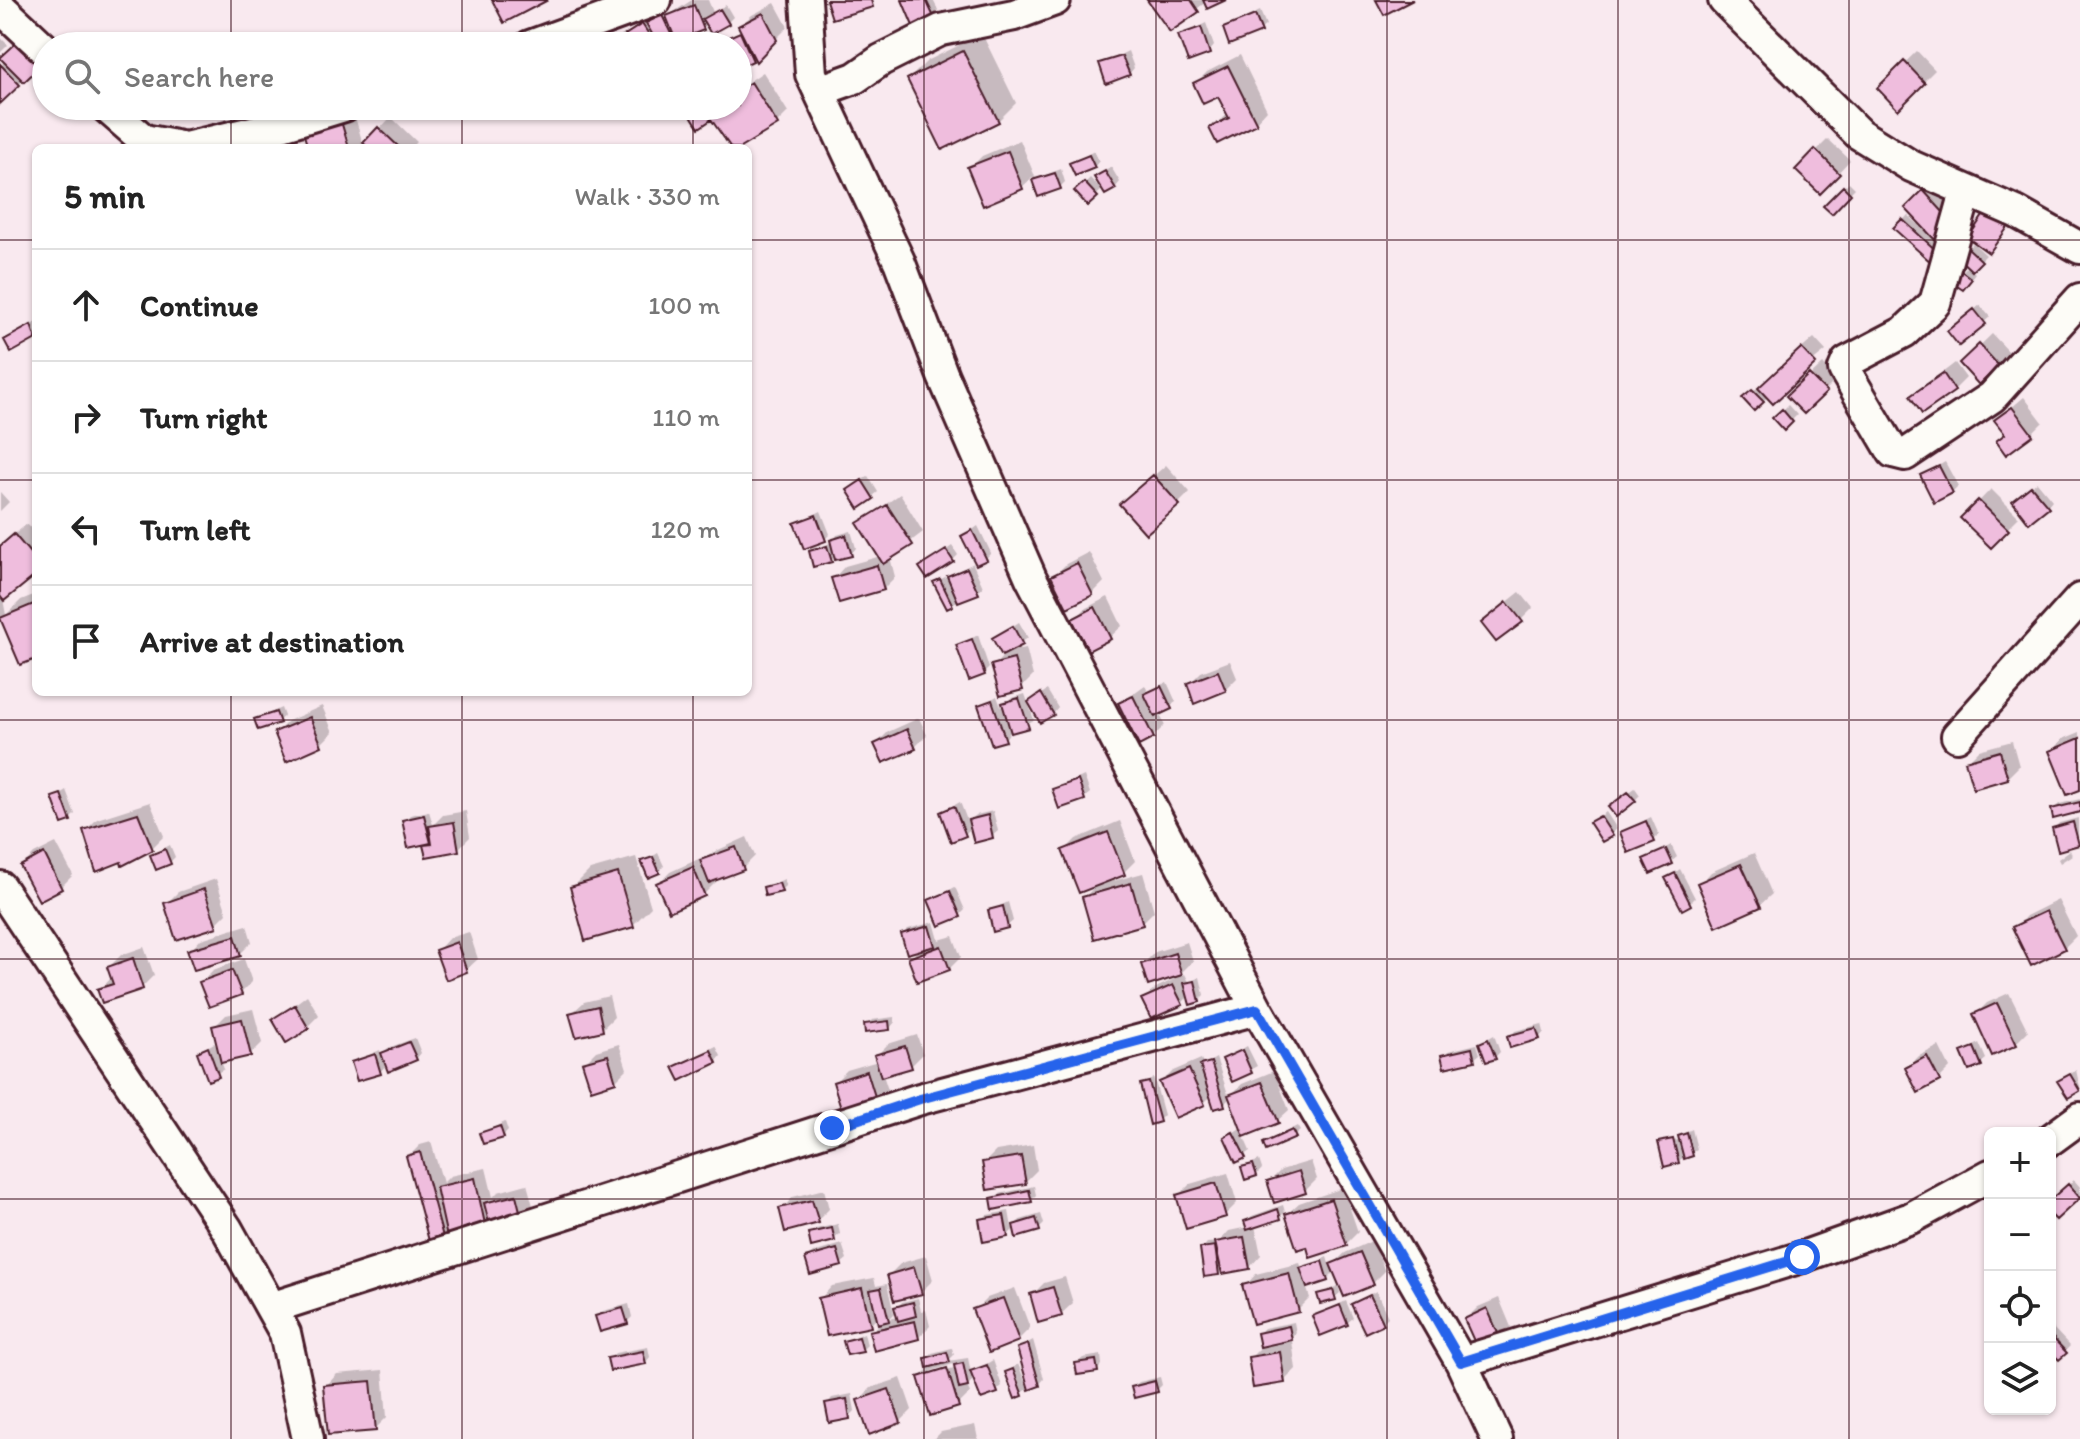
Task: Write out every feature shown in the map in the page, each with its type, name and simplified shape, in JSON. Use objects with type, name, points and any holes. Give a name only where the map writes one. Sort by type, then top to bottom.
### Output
[{"type":"street","points":[[568,32],[656,0]]},
{"type":"street","points":[[806,0],[811,74],[899,261],[943,376],[1031,578],[1257,1009],[1461,1362],[1497,1439]]},
{"type":"street","points":[[819,91],[855,78],[881,60],[896,56],[917,41],[941,30],[1014,15],[1055,0]]},
{"type":"street","points":[[1724,0],[1799,78],[1859,134],[1911,166],[2016,212],[2080,248]]},
{"type":"street","points":[[0,7],[32,37]]},
{"type":"street","points":[[121,120],[144,140],[164,144]]},
{"type":"street","points":[[202,144],[298,120]]},
{"type":"street","points":[[1966,192],[1935,303],[1904,332],[1847,362],[1844,369],[1893,452],[1905,455],[1992,397],[2080,299]]},
{"type":"street","points":[[1957,736],[2080,599]]},
{"type":"street","points":[[0,887],[227,1229],[285,1333],[308,1439]]},
{"type":"street","points":[[271,1308],[920,1099],[1257,1009]]},
{"type":"street","points":[[2056,1136],[2080,1118]]},
{"type":"street","points":[[1461,1362],[1802,1257],[1911,1218],[1984,1178]]},
{"type":"building","points":[[492,0],[548,0],[504,23]]},
{"type":"building","points":[[826,0],[871,0],[873,7],[832,19]]},
{"type":"building","points":[[902,0],[926,0],[934,17],[913,26]]},
{"type":"building","points":[[1147,0],[1191,0],[1199,12],[1170,32]]},
{"type":"building","points":[[1203,0],[1226,0],[1207,9]]},
{"type":"building","points":[[1376,0],[1413,0],[1384,15]]},
{"type":"building","points":[[694,5],[704,30],[672,32],[666,16]]},
{"type":"building","points":[[720,9],[729,24],[710,32],[702,19]]},
{"type":"building","points":[[763,13],[777,40],[756,62],[752,54],[752,32],[741,32],[738,26]]},
{"type":"building","points":[[662,15],[670,32],[651,32],[646,23]]},
{"type":"building","points":[[1255,15],[1262,32],[1229,45],[1223,28]]},
{"type":"building","points":[[642,24],[647,32],[630,32]]},
{"type":"building","points":[[1201,27],[1210,54],[1188,62],[1178,35]]},
{"type":"building","points":[[27,33],[32,40],[32,74],[24,82],[0,58]]},
{"type":"building","points":[[963,51],[999,122],[942,150],[907,79]]},
{"type":"building","points":[[1122,56],[1130,75],[1106,84],[1099,63]]},
{"type":"building","points":[[1904,61],[1925,83],[1898,110],[1877,88]]},
{"type":"building","points":[[0,64],[20,85],[0,104]]},
{"type":"building","points":[[1228,66],[1257,124],[1217,144],[1209,128],[1229,118],[1218,97],[1203,104],[1193,83]]},
{"type":"building","points":[[752,84],[778,125],[747,144],[728,144],[712,120],[752,120]]},
{"type":"building","points":[[694,120],[711,120],[699,128]]},
{"type":"building","points":[[341,121],[348,144],[307,144],[303,132]]},
{"type":"building","points":[[378,127],[396,144],[364,144]]},
{"type":"building","points":[[1815,149],[1840,174],[1820,194],[1795,170]]},
{"type":"building","points":[[1008,151],[1023,189],[983,206],[967,167]]},
{"type":"building","points":[[1089,155],[1095,168],[1075,176],[1069,163]]},
{"type":"building","points":[[1105,171],[1116,189],[1105,195],[1094,177]]},
{"type":"building","points":[[1055,173],[1061,189],[1038,197],[1032,180]]},
{"type":"building","points":[[1084,182],[1098,197],[1088,206],[1074,191]]},
{"type":"building","points":[[1843,186],[1851,194],[1832,214],[1823,206]]},
{"type":"building","points":[[1923,190],[1954,224],[1936,241],[1905,208]]},
{"type":"building","points":[[1989,207],[2011,223],[1989,253],[1968,238]]},
{"type":"building","points":[[1902,219],[1941,255],[1933,264],[1893,228]]},
{"type":"building","points":[[1967,247],[1982,261],[1972,271],[1957,257]]},
{"type":"building","points":[[1960,270],[1972,279],[1963,290],[1951,282]]},
{"type":"building","points":[[1974,309],[1986,324],[1959,346],[1947,331]]},
{"type":"building","points":[[31,325],[32,341],[11,353],[4,340]]},
{"type":"building","points":[[1979,344],[1999,366],[1979,385],[1959,363]]},
{"type":"building","points":[[1801,348],[1816,364],[1773,404],[1758,388]]},
{"type":"building","points":[[1943,373],[1955,391],[1922,414],[1910,396]]},
{"type":"building","points":[[1809,374],[1827,392],[1804,414],[1786,396]]},
{"type":"building","points":[[1752,390],[1764,402],[1754,411],[1742,398]]},
{"type":"building","points":[[2012,407],[2033,435],[2006,455],[1996,441],[2005,434],[1994,420]]},
{"type":"building","points":[[1782,409],[1793,422],[1784,431],[1772,418]]},
{"type":"building","points":[[1939,466],[1953,493],[1934,503],[1920,475]]},
{"type":"building","points":[[1153,475],[1180,505],[1146,534],[1119,504]]},
{"type":"building","points":[[862,480],[874,499],[859,509],[847,490]]},
{"type":"building","points":[[2031,486],[2049,507],[2029,523],[2012,501]]},
{"type":"building","points":[[1978,500],[2009,530],[1991,548],[1960,518]]},
{"type":"building","points":[[887,505],[913,545],[883,564],[857,523]]},
{"type":"building","points":[[816,515],[826,541],[804,549],[794,523]]},
{"type":"building","points":[[972,530],[987,560],[976,565],[961,536]]},
{"type":"building","points":[[14,534],[32,555],[32,578],[4,601],[0,596],[0,546]]},
{"type":"building","points":[[846,535],[852,556],[835,560],[830,540]]},
{"type":"building","points":[[827,546],[832,562],[813,567],[809,551]]},
{"type":"building","points":[[946,550],[954,562],[927,579],[919,567]]},
{"type":"building","points":[[1077,563],[1093,595],[1067,608],[1051,576]]},
{"type":"building","points":[[877,565],[884,590],[839,603],[831,578]]},
{"type":"building","points":[[967,568],[979,594],[958,602],[947,576]]},
{"type":"building","points":[[940,579],[953,606],[947,609],[933,582]]},
{"type":"building","points":[[1507,602],[1523,622],[1496,642],[1481,623]]},
{"type":"building","points":[[32,605],[32,660],[20,665],[0,618]]},
{"type":"building","points":[[1095,607],[1111,639],[1088,651],[1072,619]]},
{"type":"building","points":[[1013,626],[1023,645],[1002,656],[992,638]]},
{"type":"building","points":[[972,639],[985,675],[969,681],[956,645]]},
{"type":"building","points":[[1014,659],[1023,690],[1000,696],[991,665]]},
{"type":"building","points":[[1218,671],[1226,691],[1194,704],[1187,683]]},
{"type":"building","points":[[1161,686],[1172,709],[1155,717],[1144,694]]},
{"type":"building","points":[[1041,693],[1054,715],[1040,723],[1028,702]]},
{"type":"building","points":[[1133,696],[1154,738],[1139,746],[1118,703]]},
{"type":"building","points":[[1019,698],[1029,728],[1011,733],[1002,703]]},
{"type":"building","points":[[992,700],[1006,741],[992,745],[978,705]]},
{"type":"building","points":[[276,712],[280,723],[258,730],[254,719]]},
{"type":"building","points":[[310,717],[322,746],[286,762],[274,732]]},
{"type":"building","points":[[907,729],[916,749],[883,763],[874,744]]},
{"type":"building","points":[[2080,738],[2080,790],[2067,795],[2049,751]]},
{"type":"building","points":[[2000,751],[2008,779],[1973,789],[1965,761]]},
{"type":"building","points":[[1078,780],[1085,800],[1059,809],[1052,789]]},
{"type":"building","points":[[1628,792],[1636,801],[1616,817],[1608,807]]},
{"type":"building","points":[[61,794],[71,821],[62,824],[52,797]]},
{"type":"building","points":[[2080,802],[2080,812],[2053,819],[2051,809]]},
{"type":"building","points":[[954,806],[966,836],[951,842],[940,812]]},
{"type":"building","points":[[138,813],[153,850],[122,866],[121,862],[96,872],[83,830]]},
{"type":"building","points":[[424,815],[431,843],[408,848],[402,820]]},
{"type":"building","points":[[988,815],[993,838],[974,843],[968,820]]},
{"type":"building","points":[[1600,816],[1613,836],[1602,842],[1589,822]]},
{"type":"building","points":[[1646,821],[1655,842],[1628,853],[1620,832]]},
{"type":"building","points":[[454,822],[459,851],[426,857],[423,845],[432,844],[429,826]]},
{"type":"building","points":[[2073,822],[2079,845],[2058,851],[2052,828]]},
{"type":"building","points":[[1108,832],[1125,875],[1079,893],[1062,850]]},
{"type":"building","points":[[736,847],[744,870],[709,883],[700,860]]},
{"type":"building","points":[[165,849],[171,864],[156,870],[150,855]]},
{"type":"building","points":[[1666,849],[1673,864],[1650,874],[1643,859]]},
{"type":"building","points":[[44,853],[62,889],[39,901],[20,866]]},
{"type":"building","points":[[653,857],[660,873],[648,878],[641,861]]},
{"type":"building","points":[[1741,864],[1761,907],[1716,927],[1697,883]]},
{"type":"building","points":[[693,867],[705,896],[669,912],[656,883]]},
{"type":"building","points":[[618,873],[634,927],[585,941],[570,887]]},
{"type":"building","points":[[1675,873],[1691,905],[1682,910],[1665,878]]},
{"type":"building","points":[[779,883],[782,892],[765,896],[763,887]]},
{"type":"building","points":[[1131,883],[1143,925],[1094,939],[1082,897]]},
{"type":"building","points":[[204,889],[217,927],[176,940],[164,903]]},
{"type":"building","points":[[950,891],[961,917],[939,926],[928,900]]},
{"type":"building","points":[[1003,906],[1008,928],[993,932],[988,910]]},
{"type":"building","points":[[2046,911],[2065,949],[2031,966],[2012,927]]},
{"type":"building","points":[[929,926],[935,946],[907,954],[901,934]]},
{"type":"building","points":[[235,936],[241,956],[194,970],[187,950]]},
{"type":"building","points":[[457,942],[467,972],[446,980],[435,950]]},
{"type":"building","points":[[941,946],[950,970],[917,982],[908,958]]},
{"type":"building","points":[[1175,953],[1182,975],[1148,986],[1141,964]]},
{"type":"building","points":[[133,958],[143,989],[102,1003],[97,989],[113,984],[107,967]]},
{"type":"building","points":[[232,970],[242,995],[209,1007],[199,982]]},
{"type":"building","points":[[1195,981],[1200,1002],[1190,1005],[1184,983]]},
{"type":"building","points":[[1173,985],[1183,1005],[1151,1019],[1141,999]]},
{"type":"building","points":[[1997,1003],[2017,1045],[1992,1056],[1973,1014]]},
{"type":"building","points":[[295,1005],[309,1029],[286,1043],[272,1019]]},
{"type":"building","points":[[598,1006],[603,1031],[576,1037],[569,1013]]},
{"type":"building","points":[[242,1019],[251,1056],[221,1063],[212,1026]]},
{"type":"building","points":[[889,1021],[890,1030],[865,1033],[864,1024]]},
{"type":"building","points":[[1536,1028],[1540,1039],[1510,1048],[1507,1036]]},
{"type":"building","points":[[1488,1039],[1496,1059],[1486,1062],[1479,1043]]},
{"type":"building","points":[[409,1042],[417,1060],[388,1072],[381,1053]]},
{"type":"building","points":[[905,1046],[912,1068],[881,1077],[874,1055]]},
{"type":"building","points":[[208,1047],[219,1077],[208,1081],[197,1052]]},
{"type":"building","points":[[1974,1047],[1982,1066],[1969,1071],[1961,1052]]},
{"type":"building","points":[[1472,1048],[1475,1061],[1444,1068],[1441,1055]]},
{"type":"building","points":[[711,1050],[717,1063],[680,1081],[673,1067]]},
{"type":"building","points":[[1242,1050],[1252,1073],[1232,1082],[1222,1059]]},
{"type":"building","points":[[375,1054],[381,1074],[357,1081],[351,1062]]},
{"type":"building","points":[[608,1055],[616,1082],[591,1090],[582,1062]]},
{"type":"building","points":[[1927,1056],[1940,1081],[1918,1093],[1905,1068]]},
{"type":"building","points":[[1211,1062],[1225,1106],[1214,1109],[1200,1065]]},
{"type":"building","points":[[1189,1069],[1205,1105],[1175,1118],[1159,1082]]},
{"type":"building","points":[[867,1071],[877,1103],[843,1114],[833,1082]]},
{"type":"building","points":[[2070,1074],[2080,1091],[2068,1098],[2057,1081]]},
{"type":"building","points":[[1149,1082],[1160,1122],[1150,1125],[1140,1084]]},
{"type":"building","points":[[1262,1082],[1279,1123],[1244,1137],[1228,1095]]},
{"type":"building","points":[[500,1126],[504,1138],[483,1144],[479,1133]]},
{"type":"building","points":[[1292,1130],[1296,1138],[1266,1151],[1263,1143]]},
{"type":"building","points":[[1233,1132],[1246,1158],[1236,1163],[1224,1137]]},
{"type":"building","points":[[1687,1133],[1693,1156],[1684,1159],[1678,1136]]},
{"type":"building","points":[[1673,1139],[1679,1163],[1664,1167],[1658,1142]]},
{"type":"building","points":[[420,1152],[446,1248],[432,1252],[406,1156]]},
{"type":"building","points":[[1021,1156],[1026,1184],[987,1190],[982,1162]]},
{"type":"building","points":[[1253,1164],[1257,1176],[1245,1180],[1241,1167]]},
{"type":"building","points":[[1299,1171],[1306,1193],[1274,1203],[1267,1181]]},
{"type":"building","points":[[475,1178],[485,1224],[467,1227],[469,1237],[448,1242],[436,1187]]},
{"type":"building","points":[[1216,1183],[1226,1217],[1186,1229],[1176,1195]]},
{"type":"building","points":[[2068,1184],[2080,1198],[2056,1220],[2056,1199],[2056,1195]]},
{"type":"building","points":[[1029,1190],[1032,1202],[993,1210],[991,1198]]},
{"type":"building","points":[[516,1195],[524,1227],[492,1235],[484,1203]]},
{"type":"building","points":[[1331,1199],[1347,1246],[1310,1258],[1307,1247],[1297,1250],[1285,1214]]},
{"type":"building","points":[[812,1200],[819,1223],[785,1232],[779,1208]]},
{"type":"building","points":[[1278,1209],[1281,1219],[1247,1230],[1244,1221]]},
{"type":"building","points":[[1004,1215],[1008,1237],[983,1242],[979,1219]]},
{"type":"building","points":[[1036,1218],[1040,1231],[1016,1238],[1013,1225]]},
{"type":"building","points":[[832,1228],[835,1241],[811,1247],[808,1233]]},
{"type":"building","points":[[1244,1237],[1250,1269],[1222,1274],[1215,1242]]},
{"type":"building","points":[[1215,1246],[1219,1275],[1204,1277],[1200,1248]]},
{"type":"building","points":[[837,1249],[842,1266],[810,1275],[805,1258]]},
{"type":"building","points":[[1360,1252],[1374,1285],[1344,1297],[1330,1264]]},
{"type":"building","points":[[1322,1261],[1328,1281],[1307,1288],[1300,1268]]},
{"type":"building","points":[[914,1267],[922,1294],[894,1301],[887,1275]]},
{"type":"building","points":[[1289,1273],[1299,1312],[1253,1324],[1242,1285]]},
{"type":"building","points":[[1053,1287],[1062,1316],[1038,1323],[1030,1294]]},
{"type":"building","points":[[862,1288],[871,1327],[827,1336],[818,1298]]},
{"type":"building","points":[[881,1288],[889,1321],[878,1324],[870,1290]]},
{"type":"building","points":[[1333,1290],[1336,1300],[1320,1304],[1317,1294]]},
{"type":"building","points":[[1370,1295],[1384,1324],[1365,1333],[1351,1304]]},
{"type":"building","points":[[1003,1298],[1019,1341],[989,1353],[972,1309]]},
{"type":"building","points":[[913,1302],[916,1316],[898,1321],[894,1307]]},
{"type":"building","points":[[1340,1305],[1348,1325],[1320,1336],[1312,1316]]},
{"type":"building","points":[[623,1308],[628,1324],[600,1332],[595,1316]]},
{"type":"building","points":[[1487,1308],[1501,1340],[1478,1350],[1464,1319]]},
{"type":"building","points":[[915,1321],[919,1339],[874,1351],[869,1331]]},
{"type":"building","points":[[1289,1326],[1292,1340],[1260,1347],[1257,1333]]},
{"type":"building","points":[[859,1337],[863,1352],[847,1355],[843,1341]]},
{"type":"building","points":[[2056,1341],[2067,1353],[2059,1360],[2056,1357]]},
{"type":"building","points":[[1028,1344],[1040,1386],[1029,1390],[1017,1348]]},
{"type":"building","points":[[643,1351],[646,1364],[610,1371],[607,1358]]},
{"type":"building","points":[[947,1352],[950,1362],[927,1368],[925,1358]]},
{"type":"building","points":[[1280,1352],[1285,1383],[1253,1388],[1248,1357]]},
{"type":"building","points":[[1096,1360],[1098,1372],[1077,1375],[1075,1363]]},
{"type":"building","points":[[963,1363],[968,1387],[959,1389],[954,1365]]},
{"type":"building","points":[[987,1365],[998,1393],[981,1399],[970,1371]]},
{"type":"building","points":[[947,1368],[959,1407],[930,1416],[918,1377]]},
{"type":"building","points":[[1013,1369],[1023,1396],[1015,1399],[1005,1372]]},
{"type":"building","points":[[371,1381],[376,1431],[328,1435],[323,1385]]},
{"type":"building","points":[[1155,1381],[1158,1392],[1134,1398],[1131,1387]]},
{"type":"building","points":[[889,1389],[901,1423],[869,1435],[857,1400]]},
{"type":"building","points":[[847,1399],[850,1419],[829,1423],[825,1403]]},
{"type":"route","points":[[832,1128],[920,1099],[1257,1009],[1461,1362],[1582,1322],[1802,1257]]}]
